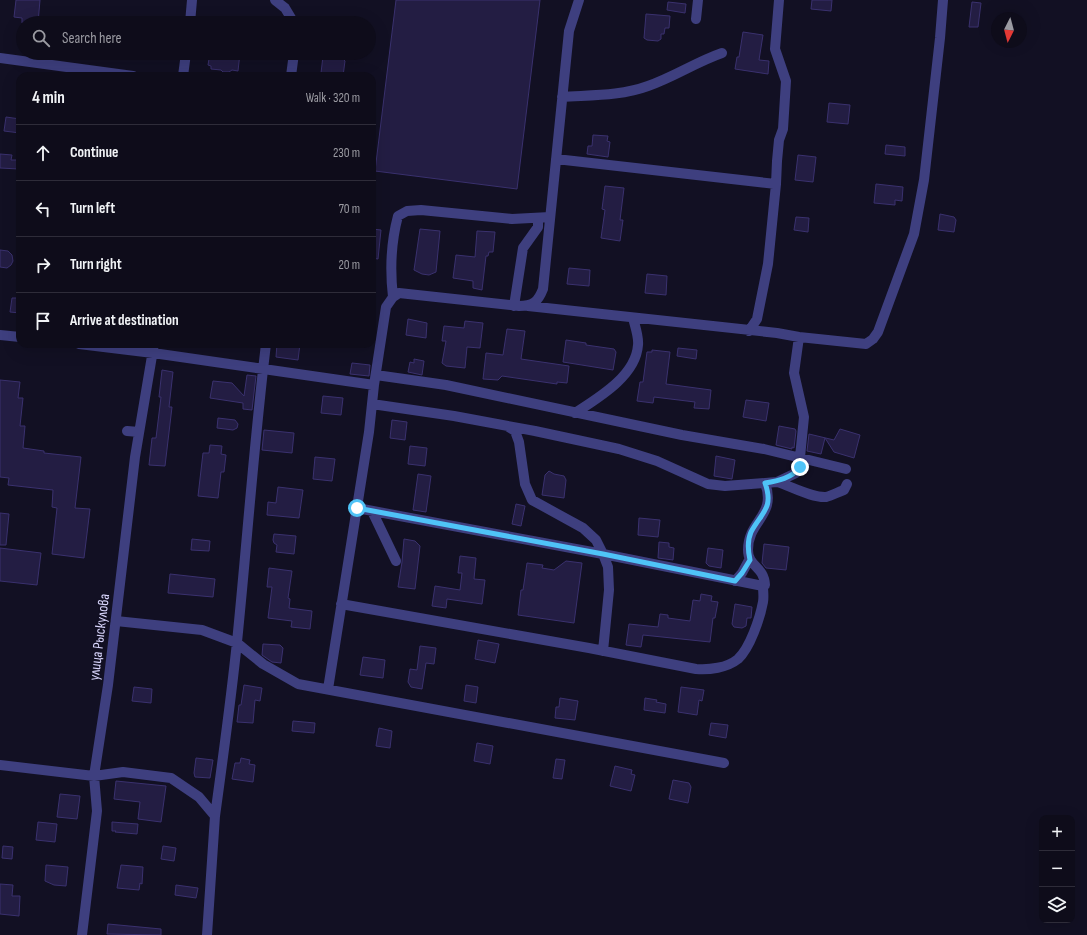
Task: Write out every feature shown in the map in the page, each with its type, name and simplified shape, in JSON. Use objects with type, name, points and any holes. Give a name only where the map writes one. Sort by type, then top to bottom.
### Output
[{"type":"street","points":[[191,16],[192,0]]},
{"type":"street","points":[[275,0],[285,8],[290,16]]},
{"type":"street","points":[[528,306],[536,301],[543,289],[569,31],[579,0]]},
{"type":"street","points":[[696,19],[698,0]]},
{"type":"street","points":[[749,331],[757,319],[768,264],[779,140],[783,129],[786,81],[774,49],[779,0]]},
{"type":"street","points":[[328,689],[369,432],[385,312],[386,307],[393,298],[399,293],[777,333],[799,337],[866,344],[873,339],[878,332],[914,234],[924,180],[944,0]]},
{"type":"street","points":[[562,97],[625,93],[666,79],[703,60],[722,53]]},
{"type":"street","points":[[0,58],[103,72]]},
{"type":"street","points":[[184,72],[185,60]]},
{"type":"street","points":[[292,72],[293,60]]},
{"type":"street","points":[[556,159],[776,184]]},
{"type":"street","points":[[393,298],[391,279],[394,233],[398,216],[407,211],[421,210],[512,219],[550,218]]},
{"type":"street","points":[[514,306],[522,248],[538,227],[538,218]]},
{"type":"street","points":[[575,413],[602,395],[624,375],[634,359],[638,345],[633,318]]},
{"type":"street","points":[[0,335],[16,337]]},
{"type":"street","points":[[777,482],[796,473],[800,467],[804,416],[794,373],[799,337]]},
{"type":"street","points":[[153,348],[263,369],[375,380],[446,385],[682,435],[764,450],[846,469]]},
{"type":"street","name":"улица Рыскулова","points":[[82,935],[97,811],[94,776],[108,685],[135,457],[153,348]]},
{"type":"street","points":[[207,935],[215,816],[228,724],[237,643],[266,348]]},
{"type":"street","points":[[372,404],[506,426],[618,449],[657,461],[708,484],[725,486],[777,482],[789,485],[806,493],[826,497],[844,490],[847,484]]},
{"type":"street","points":[[506,426],[515,431],[519,442],[525,484],[532,500],[583,528],[596,540],[603,554],[608,567],[609,590],[603,651]]},
{"type":"street","points":[[127,431],[139,432]]},
{"type":"street","points":[[341,604],[696,669],[707,670],[724,666],[737,660],[744,651],[759,616],[763,600],[763,586],[765,585],[764,578],[760,570],[750,560],[748,551],[751,533],[764,513],[768,502],[769,492],[765,483]]},
{"type":"street","points":[[357,508],[603,554],[763,586]]},
{"type":"street","points":[[372,511],[396,561]]},
{"type":"street","points":[[735,581],[750,560]]},
{"type":"street","points":[[116,621],[202,630],[237,643],[263,664],[298,684],[724,763]]},
{"type":"street","points":[[0,765],[94,776],[123,772],[171,778],[199,797],[215,816]]},
{"type":"building","points":[[16,0],[40,0],[39,16],[14,17]]},
{"type":"building","points":[[396,0],[540,0],[517,189],[376,171]]},
{"type":"building","points":[[812,0],[832,0],[831,11],[811,9]]},
{"type":"building","points":[[668,2],[686,4],[685,13],[667,10]]},
{"type":"building","points":[[972,2],[981,3],[978,27],[969,27]]},
{"type":"building","points":[[646,14],[670,16],[669,28],[665,28],[664,34],[661,34],[661,39],[658,41],[647,40],[644,38]]},
{"type":"building","points":[[743,32],[763,35],[759,60],[769,61],[768,74],[735,69],[737,57],[739,57]]},
{"type":"building","points":[[209,60],[239,60],[238,71],[232,70],[229,72],[223,72],[221,70],[211,69],[211,66],[208,65]]},
{"type":"building","points":[[323,60],[345,61],[344,72],[321,72]]},
{"type":"building","points":[[829,103],[850,105],[848,124],[827,122]]},
{"type":"building","points":[[6,117],[16,118],[16,132],[4,131]]},
{"type":"building","points":[[593,135],[608,136],[607,141],[610,142],[608,157],[587,154],[588,146],[592,146]]},
{"type":"building","points":[[886,145],[905,147],[905,156],[885,154]]},
{"type":"building","points":[[0,154],[12,155],[11,160],[16,160],[16,169],[0,168]]},
{"type":"building","points":[[798,155],[816,157],[813,182],[795,180]]},
{"type":"building","points":[[876,184],[903,187],[902,201],[895,200],[895,205],[874,203]]},
{"type":"building","points":[[605,186],[624,188],[620,220],[623,220],[620,241],[601,238],[605,210],[602,209]]},
{"type":"building","points":[[940,214],[954,217],[956,220],[954,232],[938,230]]},
{"type":"building","points":[[796,217],[809,218],[808,232],[794,230]]},
{"type":"building","points":[[376,229],[381,230],[378,259],[376,259]]},
{"type":"building","points":[[420,229],[440,231],[436,272],[429,275],[422,274],[414,270]]},
{"type":"building","points":[[477,231],[495,232],[493,252],[489,252],[488,256],[486,256],[482,290],[473,288],[473,281],[453,278],[456,255],[475,257]]},
{"type":"building","points":[[0,250],[8,251],[12,255],[13,261],[7,268],[0,267]]},
{"type":"building","points":[[569,268],[590,270],[589,286],[567,284]]},
{"type":"building","points":[[647,274],[667,276],[666,295],[645,293]]},
{"type":"building","points":[[12,298],[16,298],[16,313],[10,312]]},
{"type":"building","points":[[408,319],[427,323],[426,338],[406,335]]},
{"type":"building","points":[[465,321],[483,323],[480,348],[467,347],[465,368],[446,366],[442,363],[446,341],[442,341],[444,326],[464,328]]},
{"type":"building","points":[[507,329],[525,331],[521,359],[569,366],[567,383],[557,382],[557,384],[502,376],[498,380],[483,379],[486,353],[503,355]]},
{"type":"building","points":[[566,340],[586,343],[586,345],[614,349],[616,352],[613,370],[563,362]]},
{"type":"building","points":[[277,348],[300,348],[298,360],[276,357]]},
{"type":"building","points":[[678,348],[697,350],[696,359],[677,356]]},
{"type":"building","points":[[652,350],[670,352],[666,384],[711,390],[709,409],[694,408],[695,402],[654,397],[653,403],[637,401],[640,382],[643,382],[647,352],[652,352]]},
{"type":"building","points":[[414,359],[424,361],[422,375],[408,372],[410,362],[414,363]]},
{"type":"building","points":[[352,363],[370,365],[369,376],[350,374]]},
{"type":"building","points":[[162,370],[173,372],[169,407],[172,407],[165,466],[149,465],[152,438],[156,438],[161,397],[159,397]]},
{"type":"building","points":[[247,375],[256,376],[252,410],[243,409],[243,403],[210,398],[213,381],[232,383],[244,396]]},
{"type":"building","points":[[0,380],[20,382],[18,398],[23,398],[20,426],[25,426],[23,448],[44,451],[44,453],[81,457],[75,508],[90,509],[84,558],[52,554],[57,508],[52,507],[53,490],[8,485],[9,478],[0,477]]},
{"type":"building","points":[[323,396],[343,398],[341,415],[321,413]]},
{"type":"building","points":[[746,400],[769,403],[766,421],[743,417]]},
{"type":"building","points":[[218,418],[235,420],[238,424],[237,428],[233,430],[217,428]]},
{"type":"building","points":[[392,420],[407,422],[405,440],[390,438]]},
{"type":"building","points":[[779,426],[795,429],[794,448],[792,447],[792,449],[776,445]]},
{"type":"building","points":[[840,429],[860,435],[854,458],[834,452],[825,438],[821,454],[807,451],[809,434],[834,440]]},
{"type":"building","points":[[264,430],[294,433],[292,453],[262,450]]},
{"type":"building","points":[[210,445],[222,446],[221,454],[226,455],[224,472],[221,472],[218,498],[198,496],[203,453],[209,453]]},
{"type":"building","points":[[410,446],[427,448],[425,466],[408,464]]},
{"type":"building","points":[[716,456],[735,460],[732,479],[714,476]]},
{"type":"building","points":[[315,457],[335,459],[332,481],[313,479]]},
{"type":"building","points":[[549,471],[554,474],[564,476],[566,480],[564,498],[542,495],[545,475]]},
{"type":"building","points":[[418,474],[431,476],[426,512],[413,510]]},
{"type":"building","points":[[278,487],[303,490],[299,518],[267,515],[268,502],[276,503]]},
{"type":"building","points":[[516,504],[525,506],[521,526],[512,524]]},
{"type":"building","points":[[0,513],[9,514],[6,545],[0,545]]},
{"type":"building","points":[[639,518],[660,520],[658,537],[638,535]]},
{"type":"building","points":[[274,534],[296,536],[294,554],[276,552],[277,545],[273,540]]},
{"type":"building","points":[[192,539],[210,541],[209,551],[191,550]]},
{"type":"building","points":[[404,539],[415,541],[420,546],[415,589],[398,587]]},
{"type":"building","points":[[659,542],[669,543],[669,547],[674,548],[673,560],[658,558]]},
{"type":"building","points":[[764,544],[789,547],[786,570],[766,568],[762,563]]},
{"type":"building","points":[[0,548],[41,553],[37,585],[0,581]]},
{"type":"building","points":[[708,548],[723,550],[721,568],[709,566],[706,563]]},
{"type":"building","points":[[460,556],[476,558],[474,579],[485,580],[482,604],[447,599],[446,608],[432,606],[435,586],[460,590],[462,573],[458,573]]},
{"type":"building","points":[[566,561],[582,563],[574,623],[518,615],[521,590],[523,590],[527,563],[543,565],[542,568],[554,570]]},
{"type":"building","points":[[269,568],[292,571],[288,598],[290,599],[289,608],[312,611],[310,629],[291,627],[292,621],[268,618],[272,587],[267,587]]},
{"type":"building","points":[[170,574],[215,579],[213,597],[168,593]]},
{"type":"building","points":[[701,594],[712,596],[711,601],[718,602],[715,618],[713,618],[710,642],[643,635],[641,647],[626,645],[629,624],[658,627],[660,614],[668,615],[668,618],[690,621],[693,600],[700,601]]},
{"type":"building","points":[[735,604],[752,607],[751,618],[747,618],[746,626],[742,628],[734,627],[732,624]]},
{"type":"building","points":[[478,640],[499,644],[495,663],[475,659]]},
{"type":"building","points":[[263,644],[280,645],[283,648],[281,663],[272,662],[262,655]]},
{"type":"building","points":[[420,646],[436,648],[434,664],[426,663],[422,689],[411,687],[408,682],[410,669],[417,670]]},
{"type":"building","points":[[363,657],[385,660],[383,678],[360,675]]},
{"type":"building","points":[[244,685],[262,688],[260,701],[255,700],[253,723],[237,722]]},
{"type":"building","points":[[466,685],[478,687],[476,703],[464,701]]},
{"type":"building","points":[[134,687],[152,689],[151,703],[132,701]]},
{"type":"building","points":[[681,687],[704,690],[702,701],[699,700],[697,715],[678,712]]},
{"type":"building","points":[[560,698],[578,701],[575,720],[555,718],[556,707],[559,707]]},
{"type":"building","points":[[645,698],[657,700],[656,702],[666,704],[665,713],[644,710]]},
{"type":"building","points":[[293,721],[315,723],[314,733],[292,731]]},
{"type":"building","points":[[711,723],[728,725],[726,738],[709,735]]},
{"type":"building","points":[[379,728],[392,731],[390,748],[376,746]]},
{"type":"building","points":[[477,743],[493,746],[490,764],[474,761]]},
{"type":"building","points":[[196,758],[213,760],[210,778],[195,777],[194,773]]},
{"type":"building","points":[[241,758],[250,760],[249,764],[255,765],[253,782],[232,779],[235,763],[240,763]]},
{"type":"building","points":[[556,759],[565,760],[562,779],[553,778]]},
{"type":"building","points":[[615,766],[632,770],[631,774],[635,775],[631,791],[610,786]]},
{"type":"building","points":[[673,780],[689,783],[691,787],[688,803],[669,799]]},
{"type":"building","points":[[116,781],[166,786],[161,822],[138,819],[140,802],[114,799]]},
{"type":"building","points":[[60,794],[80,796],[77,819],[57,817]]},
{"type":"building","points":[[38,822],[57,824],[55,842],[36,840]]},
{"type":"building","points":[[112,822],[138,824],[137,834],[112,831]]},
{"type":"building","points":[[3,846],[13,847],[12,859],[2,858]]},
{"type":"building","points":[[163,846],[176,848],[174,861],[161,859]]},
{"type":"building","points":[[46,865],[68,867],[66,886],[54,885],[45,881]]},
{"type":"building","points":[[121,865],[143,867],[142,884],[140,883],[139,890],[117,888]]},
{"type":"building","points":[[0,884],[13,885],[12,896],[20,896],[19,916],[0,914]]},
{"type":"building","points":[[176,885],[198,888],[196,898],[175,895]]},
{"type":"building","points":[[108,924],[161,929],[161,935],[107,934]]},
{"type":"route","points":[[357,508],[603,554],[735,581],[750,560],[748,542],[751,533],[764,513],[768,502],[769,492],[765,483],[777,482],[796,473],[800,467]]}]
